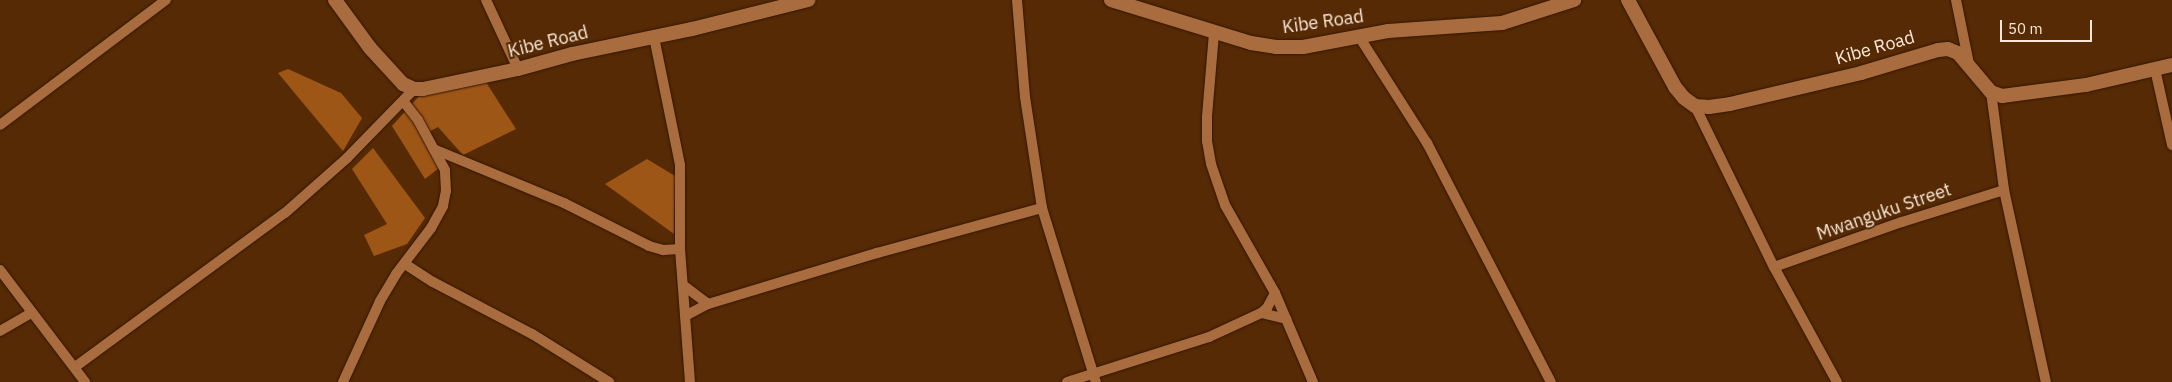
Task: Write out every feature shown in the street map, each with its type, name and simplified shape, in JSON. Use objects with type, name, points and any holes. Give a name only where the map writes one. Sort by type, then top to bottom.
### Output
[{"type":"street","points":[[0,125],[166,0]]},
{"type":"street","points":[[75,367],[285,213],[347,158],[414,89],[403,84],[370,48],[335,0]]},
{"type":"street","points":[[486,0],[518,69]]},
{"type":"street","name":"Kibe Road","points":[[414,89],[423,89],[518,69],[572,54],[654,37],[772,4],[808,0]]},
{"type":"street","points":[[1017,0],[1025,97],[1042,208],[1094,378]]},
{"type":"street","name":"Kibe Road","points":[[1111,0],[1214,32],[1276,47],[1303,47],[1396,30],[1502,23],[1574,0]]},
{"type":"street","points":[[1628,0],[1675,87],[1684,98],[1695,106],[1774,267],[1837,382]]},
{"type":"street","points":[[1956,0],[1969,64]]},
{"type":"street","points":[[1214,32],[1207,117],[1207,141],[1211,164],[1225,205],[1275,293],[1313,382]]},
{"type":"street","points":[[654,37],[680,165],[680,249],[690,382]]},
{"type":"street","points":[[1360,38],[1427,143],[1551,382]]},
{"type":"street","name":"Kibe Road","points":[[1695,106],[1730,104],[1861,73],[1938,50],[1948,49],[1958,53],[1991,92]]},
{"type":"street","points":[[2046,382],[2004,190],[1991,92],[2002,96],[2036,93],[2086,85],[2172,65]]},
{"type":"street","points":[[2155,69],[2172,145]]},
{"type":"street","points":[[343,382],[380,301],[404,264],[431,228],[443,206],[446,191],[445,170],[436,150],[418,120],[403,101]]},
{"type":"street","points":[[436,150],[564,203],[649,246],[663,250],[680,249]]},
{"type":"street","name":"Mwanguku Street","points":[[1774,267],[1921,215],[2004,190]]},
{"type":"street","points":[[685,316],[708,304],[877,253],[1042,208]]},
{"type":"street","points":[[404,264],[433,282],[532,334],[609,382]]},
{"type":"street","points":[[0,270],[31,313],[86,382]]},
{"type":"street","points":[[683,285],[708,304]]},
{"type":"street","points":[[1066,382],[1094,378],[1209,337],[1261,313],[1275,293]]},
{"type":"street","points":[[0,331],[31,313]]},
{"type":"street","points":[[1261,313],[1286,319]]},
{"type":"shaded area","points":[[288,69],[341,93],[362,118],[343,151],[278,73]]},
{"type":"shaded area","points":[[482,76],[516,129],[463,155],[438,127],[421,136],[439,168],[425,179],[392,126],[421,94]]},
{"type":"shaded area","points":[[373,148],[425,218],[407,244],[374,256],[364,235],[387,224],[352,169]]},
{"type":"shaded area","points":[[647,159],[675,176],[674,234],[605,184]]}]
